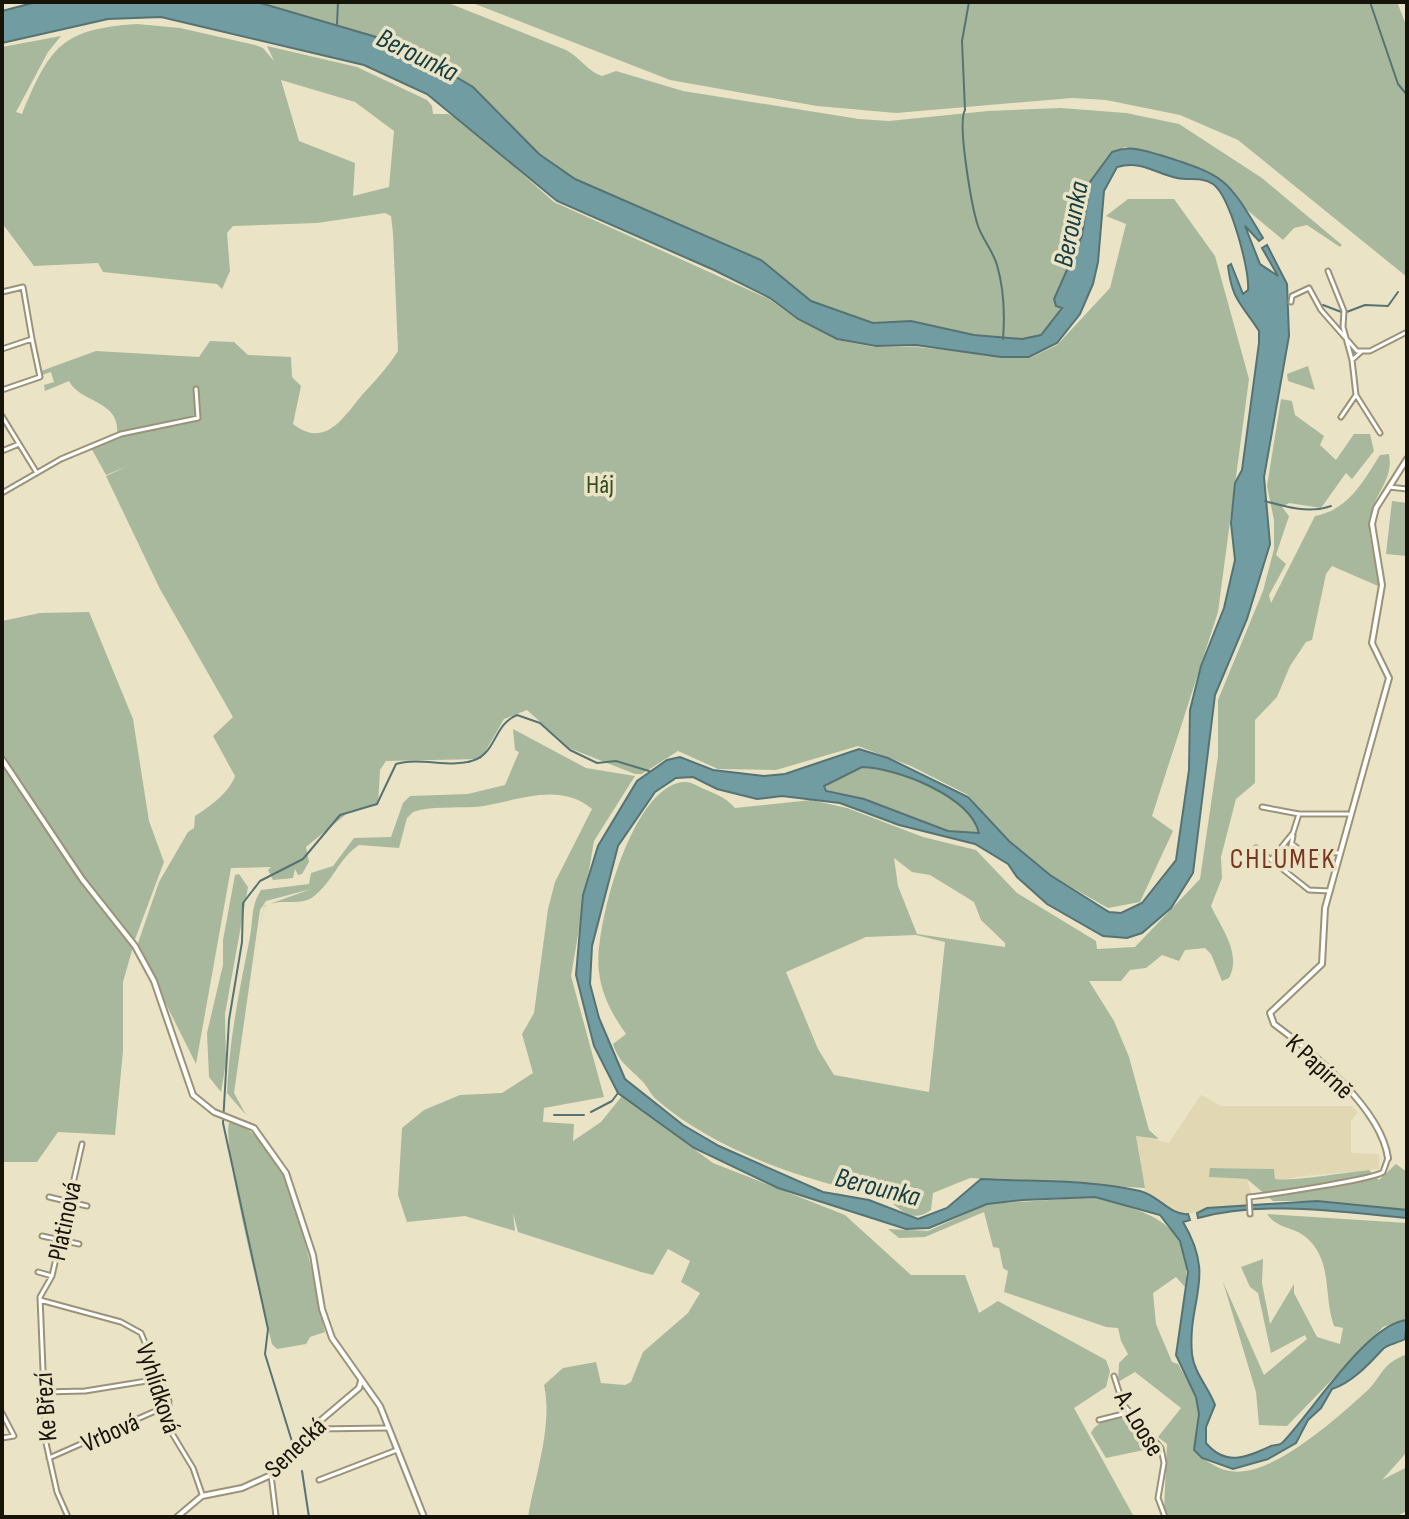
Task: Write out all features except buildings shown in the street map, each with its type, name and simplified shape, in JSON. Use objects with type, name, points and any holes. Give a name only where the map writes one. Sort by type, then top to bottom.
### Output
[{"type":"street","points":[[1328,271],[1344,311],[1356,395],[1380,433]]},
{"type":"street","points":[[2,292],[23,287],[40,377],[2,390]]},
{"type":"street","points":[[1291,302],[1293,295],[1309,288],[1321,310],[1348,343],[1361,352]]},
{"type":"street","points":[[1352,360],[1361,352],[1407,332]]},
{"type":"street","points":[[2,349],[32,339]]},
{"type":"street","points":[[2,493],[84,448],[121,434],[198,418],[196,389]]},
{"type":"street","points":[[1341,417],[1356,395]]},
{"type":"street","points":[[2,416],[37,473]]},
{"type":"street","points":[[2,451],[19,444]]},
{"type":"street","name":"K Papírně","points":[[1388,1158],[1363,1108],[1334,1074],[1274,1024],[1270,1016],[1272,1007],[1314,975],[1322,964],[1322,920],[1348,814],[1389,678],[1373,645],[1382,585],[1373,517],[1407,459]]},
{"type":"street","points":[[1389,487],[1407,489]]},
{"type":"street","points":[[2,759],[82,879],[135,946],[165,1005],[193,1095],[214,1112],[254,1128],[286,1173],[313,1255],[322,1309],[332,1338],[380,1406],[424,1517]]},
{"type":"street","points":[[2,768],[10,773]]},
{"type":"street","points":[[1262,807],[1299,814],[1348,814]]},
{"type":"street","points":[[1286,871],[1299,814]]},
{"type":"street","points":[[1271,860],[1293,833]]},
{"type":"street","points":[[1292,844],[1300,850],[1339,853]]},
{"type":"street","points":[[1256,848],[1309,890],[1331,891]]},
{"type":"street","name":"Platinová","points":[[40,1297],[52,1276],[82,1144]]},
{"type":"street","points":[[1250,1214],[1249,1197],[1311,1185],[1376,1178],[1383,1172],[1388,1158]]},
{"type":"street","points":[[49,1197],[87,1206]]},
{"type":"street","points":[[42,1236],[79,1244]]},
{"type":"street","points":[[38,1272],[52,1276]]},
{"type":"street","name":"Vyhlídková","points":[[40,1297],[121,1322],[141,1333],[156,1364],[169,1405],[166,1418],[170,1430],[193,1468],[202,1496]]},
{"type":"street","name":"Ke Březí","points":[[40,1297],[44,1323],[43,1392],[49,1458],[58,1495],[68,1517]]},
{"type":"street","name":"A. Loose","points":[[1114,1376],[1119,1396],[1161,1448],[1164,1463],[1158,1498],[1165,1517]]},
{"type":"street","points":[[43,1392],[85,1391],[159,1379]]},
{"type":"street","name":"Senecká","points":[[177,1517],[202,1496],[242,1488],[271,1475],[359,1388],[361,1381]]},
{"type":"street","name":"Vrbová","points":[[49,1458],[169,1405]]},
{"type":"street","points":[[1099,1420],[1131,1412]]},
{"type":"street","points":[[2,1413],[14,1436],[2,1438]]},
{"type":"street","points":[[315,1429],[388,1428]]},
{"type":"street","points":[[319,1480],[397,1450]]},
{"type":"street","points":[[271,1475],[276,1516]]},
{"type":"shaded area","points":[[1201,1095],[1221,1106],[1351,1106],[1358,1112],[1351,1121],[1351,1153],[1379,1154],[1379,1169],[1296,1177],[1285,1181],[1275,1179],[1274,1169],[1210,1168],[1210,1177],[1247,1179],[1254,1204],[1177,1215],[1145,1192],[1136,1135],[1169,1143]]},
{"type":"green space","points":[[256,2],[446,2],[566,50],[602,76],[616,71],[683,91],[859,119],[889,121],[988,111],[1061,108],[1126,113],[1179,124],[1262,178],[1342,245],[1340,247],[1307,225],[1294,228],[1283,240],[1246,209],[1234,191],[1161,156],[1124,147],[1083,212],[1082,236],[1054,299],[1063,307],[1041,335],[1022,339],[976,335],[911,321],[873,323],[811,301],[761,260],[575,179],[539,154],[473,87]]},
{"type":"green space","points":[[470,2],[1397,2],[1407,27],[1407,277],[1238,140],[1180,115],[1106,100],[1072,98],[896,113],[817,106],[670,80]]},
{"type":"green space","name":"Háj","points":[[137,24],[180,28],[255,45],[263,48],[274,61],[267,46],[357,67],[427,100],[433,114],[448,114],[463,122],[554,202],[769,299],[798,320],[837,340],[874,347],[916,347],[1030,358],[1057,345],[1110,288],[1126,224],[1106,216],[1128,199],[1174,199],[1215,256],[1249,379],[1218,612],[1152,816],[1173,831],[1140,902],[1108,908],[1050,875],[995,828],[968,795],[911,766],[858,746],[776,770],[718,769],[678,751],[642,774],[635,774],[569,748],[527,710],[504,719],[481,759],[386,761],[380,770],[378,805],[350,811],[306,847],[309,862],[302,874],[298,875],[295,869],[293,878],[273,880],[268,870],[271,867],[231,868],[196,1064],[137,946],[159,882],[188,832],[194,828],[195,816],[223,794],[235,776],[213,736],[233,717],[160,589],[106,476],[128,466],[106,475],[89,444],[117,433],[112,414],[74,388],[69,381],[45,391],[44,385],[54,382],[51,372],[42,375],[41,371],[96,351],[199,357],[210,341],[234,342],[248,355],[291,357],[292,377],[301,386],[293,424],[304,431],[324,432],[348,413],[398,351],[393,233],[391,216],[385,213],[317,223],[233,226],[227,233],[230,271],[222,289],[217,284],[103,272],[98,263],[34,266],[2,223],[2,47],[61,36],[48,52],[16,112],[22,114],[41,72],[62,46],[75,37]],"holes":[[[281,80],[355,102],[394,131],[389,187],[353,196],[355,163],[299,141]]]},
{"type":"green space","points":[[1308,366],[1315,390],[1288,381],[1287,374]]},
{"type":"green space","points":[[1281,399],[1292,401],[1295,415],[1324,436],[1320,445],[1336,460],[1354,434],[1370,434],[1374,451],[1352,479],[1346,473],[1321,508],[1289,503],[1282,507],[1289,516],[1276,555],[1286,564],[1269,595],[1271,603],[1315,516],[1327,513],[1346,501],[1361,485],[1380,455],[1389,454],[1389,471],[1372,509],[1369,526],[1378,586],[1332,566],[1326,574],[1312,640],[1306,642],[1290,666],[1277,697],[1255,720],[1255,783],[1236,799],[1221,857],[1222,878],[1211,906],[1232,950],[1229,978],[1222,981],[1211,954],[1205,948],[1185,950],[1179,961],[1162,955],[1146,968],[1130,970],[1121,981],[1089,981],[1114,1021],[1129,1057],[1149,1130],[1159,1139],[1136,1136],[1145,1188],[970,1178],[933,1193],[931,1210],[915,1216],[902,1211],[885,1198],[791,1172],[733,1149],[680,1118],[655,1098],[615,1051],[613,1044],[626,1034],[612,1012],[603,989],[599,952],[610,893],[620,860],[650,805],[667,788],[687,782],[721,797],[735,808],[811,800],[847,808],[923,837],[976,850],[1017,893],[1096,941],[1097,949],[1135,947],[1200,879],[1218,756],[1218,700],[1263,591],[1274,549],[1274,520],[1267,486]],"holes":[[[894,858],[912,872],[930,875],[974,902],[981,920],[1005,943],[1005,947],[917,934],[898,886]],[[916,935],[945,942],[929,1092],[834,1075],[818,1049],[786,972],[866,937]]]},
{"type":"green space","points":[[1392,501],[1407,503],[1407,556],[1386,554]]},
{"type":"green space","points":[[89,612],[133,719],[149,821],[164,862],[134,942],[84,878],[2,753],[2,621],[40,613]]},
{"type":"green space","points":[[513,729],[586,768],[635,776],[594,841],[571,976],[604,1097],[544,1108],[543,1122],[574,1124],[573,1141],[601,1122],[622,1096],[713,1163],[845,1215],[911,1275],[965,1275],[979,1313],[998,1301],[1106,1360],[1110,1371],[1106,1387],[1074,1408],[1134,1517],[528,1517],[545,1434],[544,1385],[563,1368],[596,1362],[601,1383],[625,1385],[631,1382],[643,1352],[688,1313],[700,1293],[681,1282],[690,1261],[668,1249],[653,1275],[641,1272],[518,1232],[513,1213],[515,1231],[465,1216],[407,1222],[398,1195],[402,1128],[424,1110],[460,1095],[502,1093],[533,1073],[522,1034],[534,1013],[548,909],[555,882],[592,809],[579,800],[550,795],[475,807],[413,812],[407,818],[399,848],[359,845],[313,897],[264,907],[252,974],[264,906],[311,889],[266,901],[260,910],[234,1093],[246,1115],[227,1093],[236,1014],[254,907],[261,890],[309,884],[311,873],[333,866],[354,838],[391,837],[403,803],[410,796],[468,794],[505,785],[519,752],[515,750]]},
{"type":"green space","points":[[2,759],[133,947],[123,982],[123,1051],[115,1135],[58,1132],[37,1162],[2,1162]]},
{"type":"green space","points":[[862,767],[893,773],[930,786],[962,807],[979,833],[948,831],[864,799],[826,791],[824,786]]},
{"type":"green space","points":[[239,874],[248,887],[225,1014],[226,1062],[221,1092],[209,1077],[207,1033],[223,965],[223,940],[235,875]]},
{"type":"green space","points":[[234,1122],[256,1136],[273,1158],[298,1215],[325,1332],[310,1337],[306,1344],[277,1349],[272,1344],[244,1229],[232,1163],[228,1138],[229,1123]]},
{"type":"green space","points":[[1396,1164],[1407,1172],[1407,1210],[1317,1201],[1273,1201],[1247,1179],[1209,1177],[1210,1168],[1274,1169],[1275,1179],[1282,1180],[1369,1170],[1379,1180]]},
{"type":"green space","points":[[1095,1197],[1148,1214],[1162,1222],[1174,1233],[1182,1247],[1186,1265],[1185,1287],[1176,1277],[1153,1293],[1156,1324],[1172,1362],[1178,1364],[1196,1400],[1202,1458],[1215,1466],[1230,1471],[1247,1471],[1284,1456],[1340,1415],[1367,1391],[1387,1366],[1407,1354],[1407,1452],[1382,1480],[1407,1467],[1407,1511],[1395,1517],[1167,1517],[1164,1511],[1167,1444],[1158,1437],[1181,1408],[1135,1372],[1118,1382],[1119,1363],[1128,1354],[1118,1328],[1106,1327],[1004,1292],[1008,1271],[1003,1268],[999,1248],[993,1247],[984,1212],[925,1237],[899,1238],[888,1229],[928,1231],[988,1204]]},
{"type":"green space","points":[[1267,1214],[1407,1223],[1407,1319],[1383,1327],[1287,1426],[1259,1425],[1256,1392],[1223,1282],[1264,1375],[1307,1339],[1305,1335],[1271,1353],[1258,1293],[1250,1287],[1241,1267],[1263,1259],[1262,1283],[1270,1324],[1294,1284],[1294,1293],[1317,1337],[1340,1344],[1343,1328],[1334,1326],[1324,1269],[1316,1248],[1303,1235],[1276,1223]]},
{"type":"green space","points":[[1130,1416],[1158,1447],[1106,1458],[1091,1433],[1102,1422]]},
{"type":"water","points":[[36,2],[257,2],[400,44],[473,87],[539,154],[575,179],[761,260],[811,301],[873,323],[911,321],[974,335],[1022,339],[1041,335],[1062,308],[1056,306],[1054,299],[1082,236],[1090,182],[1112,152],[1130,149],[1147,151],[1199,168],[1223,182],[1241,203],[1263,238],[1259,241],[1245,226],[1260,264],[1278,276],[1262,248],[1267,245],[1287,284],[1289,336],[1264,477],[1270,544],[1247,619],[1215,695],[1193,873],[1171,908],[1142,933],[1127,938],[1103,936],[1047,904],[1017,877],[1008,864],[975,844],[899,825],[840,803],[782,796],[757,799],[717,789],[693,777],[676,778],[655,792],[618,846],[592,946],[590,984],[599,1018],[625,1079],[683,1125],[719,1146],[823,1192],[869,1200],[918,1219],[947,1208],[981,1179],[1081,1183],[1140,1191],[1176,1212],[1188,1214],[1190,1220],[1183,1222],[1193,1242],[1199,1274],[1192,1354],[1215,1405],[1206,1427],[1206,1443],[1221,1455],[1237,1458],[1281,1444],[1340,1372],[1375,1337],[1391,1325],[1407,1320],[1405,1339],[1385,1348],[1353,1377],[1332,1389],[1321,1408],[1308,1420],[1296,1443],[1268,1459],[1233,1469],[1202,1458],[1194,1450],[1199,1414],[1196,1397],[1176,1355],[1188,1272],[1180,1241],[1160,1215],[1095,1197],[1023,1200],[987,1204],[929,1228],[906,1229],[778,1188],[694,1148],[618,1093],[594,1046],[576,975],[583,895],[598,846],[637,781],[667,760],[680,757],[713,770],[764,776],[785,774],[859,749],[888,758],[968,797],[1009,841],[1050,875],[1109,912],[1121,913],[1142,903],[1176,860],[1189,770],[1190,710],[1201,666],[1224,608],[1235,560],[1231,523],[1235,483],[1242,470],[1259,343],[1259,331],[1232,287],[1228,266],[1231,264],[1243,294],[1248,290],[1246,267],[1232,218],[1213,184],[1200,179],[1177,178],[1141,166],[1117,167],[1104,191],[1098,262],[1093,284],[1080,314],[1057,343],[1029,357],[1001,357],[916,345],[876,346],[837,339],[798,319],[770,298],[714,270],[557,201],[427,94],[364,65],[161,17],[108,19],[2,43],[2,11]],"holes":[[[862,767],[912,779],[947,796],[962,807],[979,833],[948,831],[864,799],[826,791],[824,786]]]},
{"type":"water","points":[[1317,1201],[1407,1210],[1407,1218],[1302,1209],[1249,1210],[1198,1218],[1197,1213],[1207,1208]]},
{"type":"waterway","points":[[337,24],[338,2]]},
{"type":"waterway","points":[[969,2],[962,41],[964,148],[978,226],[999,274],[1003,339]]},
{"type":"waterway","points":[[1370,2],[1398,84],[1407,95]]},
{"type":"waterway","points":[[1323,305],[1344,313],[1365,305],[1388,306],[1398,292]]},
{"type":"waterway","points":[[1265,501],[1306,510],[1331,506]]},
{"type":"waterway","points":[[294,1448],[265,1354],[268,1329],[223,1123],[229,1020],[242,942],[243,903],[260,881],[303,859],[340,815],[377,804],[396,764],[416,761],[458,763],[477,759],[488,750],[504,724],[517,715],[540,723],[570,750],[597,763],[616,761],[649,771]]},
{"type":"waterway","points":[[591,1112],[612,1101],[618,1093]]},
{"type":"waterway","points":[[554,1115],[584,1115]]},
{"type":"waterway","points":[[302,1471],[309,1517]]},
{"type":"district","name":"CHLUMEK","points":[[1283,858]]},
{"type":"water label","name":"Berounka","points":[[418,54]]},
{"type":"water label","name":"Berounka","points":[[1070,224]]},
{"type":"water label","name":"Berounka","points":[[878,1186]]}]
